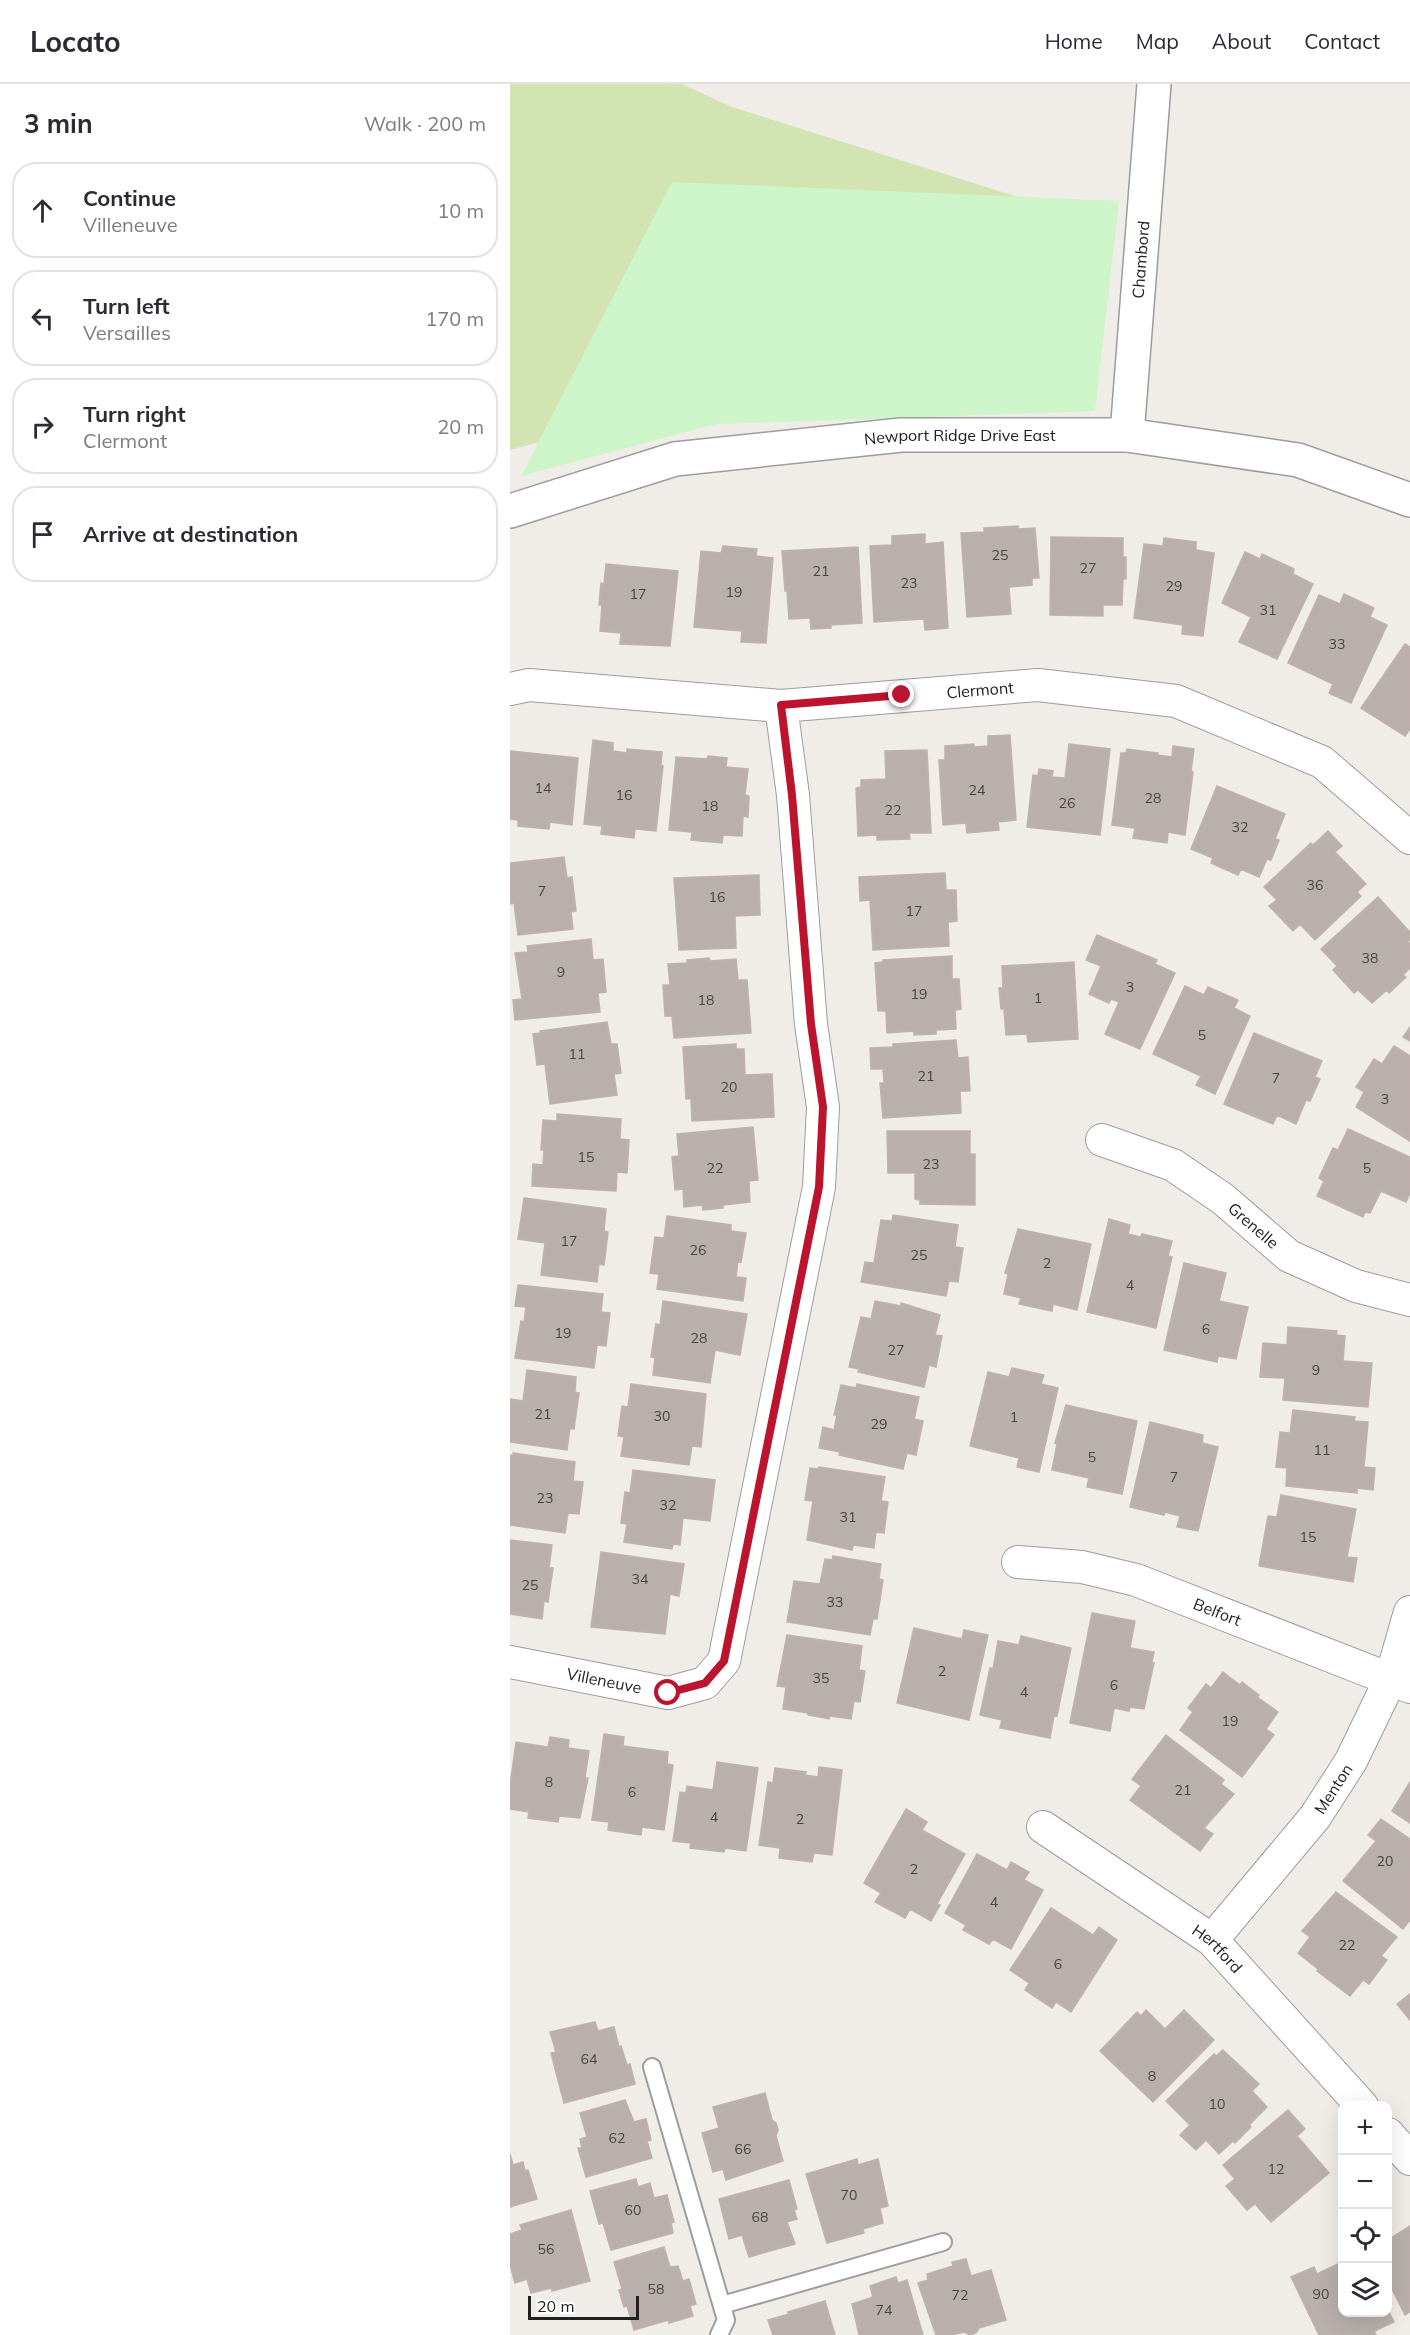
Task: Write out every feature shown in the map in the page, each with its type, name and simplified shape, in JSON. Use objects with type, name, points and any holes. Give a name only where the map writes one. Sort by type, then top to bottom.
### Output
[{"type":"street","name":"Chambord","points":[[1127,435],[1155,84]]},
{"type":"street","name":"Newport Ridge Drive East","points":[[510,510],[675,459],[901,435],[1127,435],[1298,460],[1410,501]]},
{"type":"street","name":"Clermont","points":[[510,689],[529,685],[781,705],[1038,685],[1176,701],[1322,762],[1410,838]]},
{"type":"street","name":"Villeneuve","points":[[510,1662],[668,1693],[705,1683],[724,1661],[819,1187],[823,1107],[811,1024],[792,795],[781,705]]},
{"type":"street","name":"Grenelle","points":[[1102,1140],[1173,1165],[1223,1199],[1289,1256],[1356,1286],[1410,1300]]},
{"type":"street","name":"Belfort","points":[[1018,1562],[1082,1567],[1136,1580],[1400,1683]]},
{"type":"street","name":"Menton","points":[[1212,1940],[1315,1817],[1400,1683],[1410,1612]]},
{"type":"street","name":"Hertford","points":[[1043,1827],[1212,1940],[1357,2101]]},
{"type":"street","points":[[1392,2139],[1410,2159]]},
{"type":"lane","points":[[652,2067],[726,2320],[719,2335]]},
{"type":"lane","points":[[722,2305],[943,2242]]},
{"type":"green space","points":[[510,84],[682,84],[732,107],[1075,215],[680,403],[510,450]]},
{"type":"green space","points":[[672,182],[1119,201],[1095,411],[716,424],[521,476]]},
{"type":"building","points":[[1018,526],[1018,529],[1035,528],[1039,578],[1032,578],[1032,585],[1009,587],[1011,614],[967,617],[961,533],[984,532],[984,528]]},
{"type":"building","points":[[925,534],[925,544],[943,542],[948,628],[925,630],[924,619],[874,622],[870,546],[892,545],[892,536]]},
{"type":"building","points":[[1051,537],[1123,538],[1126,579],[1123,579],[1122,605],[1103,605],[1103,616],[1050,615]]},
{"type":"building","points":[[1164,538],[1196,542],[1196,550],[1214,553],[1203,636],[1182,634],[1183,625],[1134,618],[1144,544],[1163,546]]},
{"type":"building","points":[[723,546],[757,549],[756,556],[773,558],[766,643],[741,642],[742,631],[694,627],[701,551],[721,553]]},
{"type":"building","points":[[858,547],[862,623],[811,629],[810,618],[789,619],[782,551]]},
{"type":"building","points":[[1245,552],[1260,559],[1262,554],[1294,569],[1293,574],[1313,584],[1277,659],[1239,642],[1251,617],[1222,603]]},
{"type":"building","points":[[606,564],[678,571],[670,646],[620,644],[621,633],[600,631],[602,605],[599,605]]},
{"type":"building","points":[[1344,594],[1374,608],[1370,617],[1387,625],[1351,703],[1329,693],[1333,684],[1288,663],[1319,595],[1340,604]]},
{"type":"building","points":[[1405,644],[1410,647],[1410,729],[1405,736],[1361,708]]},
{"type":"building","points":[[1010,735],[1016,820],[998,822],[999,830],[967,833],[966,823],[943,825],[939,760],[945,760],[945,746],[974,744],[974,747],[988,746],[988,736]]},
{"type":"building","points":[[593,740],[613,743],[613,751],[627,753],[627,749],[662,752],[661,765],[663,766],[656,831],[635,829],[634,838],[601,834],[602,826],[584,824]]},
{"type":"building","points":[[1069,744],[1110,749],[1100,835],[1027,827],[1033,775],[1038,776],[1039,769],[1053,771],[1052,777],[1065,778]]},
{"type":"building","points":[[1173,746],[1194,749],[1185,835],[1168,832],[1167,843],[1133,838],[1135,828],[1112,825],[1121,753],[1126,753],[1127,749],[1172,757]]},
{"type":"building","points":[[927,750],[931,833],[909,833],[910,839],[877,840],[877,835],[858,836],[856,788],[861,787],[861,780],[886,779],[885,751]]},
{"type":"building","points":[[510,751],[578,758],[572,825],[550,822],[549,829],[518,826],[518,820],[510,819]]},
{"type":"building","points":[[708,756],[727,758],[726,767],[748,769],[745,795],[749,796],[748,817],[743,816],[742,836],[723,835],[722,843],[691,840],[692,832],[669,830],[676,757],[707,759]]},
{"type":"building","points":[[1217,786],[1285,814],[1275,839],[1279,840],[1271,860],[1267,859],[1259,877],[1241,869],[1238,875],[1211,863],[1213,858],[1191,849]]},
{"type":"building","points":[[1328,831],[1342,846],[1335,852],[1366,884],[1357,892],[1361,896],[1315,940],[1300,924],[1293,931],[1269,906],[1277,900],[1264,887],[1311,843],[1313,845]]},
{"type":"building","points":[[564,857],[567,878],[572,877],[576,911],[571,912],[573,929],[518,935],[514,903],[510,904],[510,863]]},
{"type":"building","points":[[945,873],[946,890],[956,890],[957,921],[948,922],[949,946],[873,950],[870,900],[860,901],[859,877]]},
{"type":"building","points":[[759,875],[760,915],[735,916],[736,948],[679,950],[674,878]]},
{"type":"building","points":[[1378,897],[1410,932],[1408,942],[1410,944],[1410,968],[1403,975],[1406,977],[1389,993],[1387,990],[1372,1003],[1358,990],[1354,993],[1333,970],[1337,966],[1321,949]]},
{"type":"building","points":[[1097,935],[1157,960],[1155,964],[1175,973],[1140,1049],[1105,1034],[1119,1002],[1111,999],[1109,1003],[1089,994],[1101,966],[1086,960]]},
{"type":"building","points":[[591,939],[593,960],[603,959],[606,992],[598,993],[600,1012],[515,1020],[513,1000],[522,999],[515,953],[528,952],[527,946]]},
{"type":"building","points":[[952,956],[952,979],[959,979],[961,1009],[955,1010],[956,1029],[936,1030],[936,1034],[914,1035],[914,1031],[887,1033],[886,1011],[878,1011],[875,963],[883,962],[883,960]]},
{"type":"building","points":[[709,958],[710,961],[736,959],[738,980],[747,980],[751,1033],[674,1038],[672,1016],[665,1016],[663,985],[670,985],[668,964]]},
{"type":"building","points":[[1074,962],[1078,1039],[1028,1042],[1027,1034],[1006,1035],[1004,1009],[1001,1009],[999,988],[1003,988],[1002,966]]},
{"type":"building","points":[[1185,986],[1204,995],[1208,987],[1238,1000],[1234,1008],[1250,1016],[1215,1094],[1196,1085],[1201,1076],[1153,1054]]},
{"type":"building","points":[[607,1022],[611,1044],[617,1044],[621,1073],[614,1074],[617,1095],[550,1104],[545,1064],[537,1065],[533,1034],[541,1033],[540,1031]]},
{"type":"building","points":[[1410,1027],[1410,1041],[1403,1037]]},
{"type":"building","points":[[1254,1033],[1322,1061],[1315,1077],[1320,1079],[1310,1101],[1306,1100],[1296,1124],[1277,1115],[1273,1124],[1224,1104]]},
{"type":"building","points":[[956,1040],[958,1058],[968,1057],[970,1091],[960,1091],[961,1113],[883,1118],[880,1083],[884,1083],[883,1069],[871,1069],[870,1048],[893,1047],[893,1044]]},
{"type":"building","points":[[736,1044],[736,1049],[744,1049],[745,1075],[772,1074],[774,1117],[692,1121],[691,1099],[686,1099],[683,1047]]},
{"type":"building","points":[[1394,1046],[1410,1056],[1410,1141],[1356,1107],[1364,1092],[1356,1087],[1374,1059],[1382,1064]]},
{"type":"building","points":[[557,1114],[621,1119],[620,1139],[629,1140],[627,1173],[617,1172],[616,1191],[532,1186],[533,1164],[543,1165],[544,1150],[541,1150],[543,1120],[557,1121]]},
{"type":"building","points":[[753,1127],[758,1180],[749,1181],[750,1202],[703,1210],[702,1205],[684,1207],[683,1189],[675,1190],[672,1157],[679,1156],[677,1134]]},
{"type":"building","points":[[1348,1129],[1410,1157],[1410,1193],[1406,1202],[1381,1191],[1370,1213],[1365,1212],[1363,1217],[1317,1196],[1324,1181],[1319,1178],[1333,1148],[1338,1150]]},
{"type":"building","points":[[887,1131],[970,1131],[970,1154],[975,1154],[975,1205],[920,1204],[920,1200],[915,1199],[915,1173],[888,1173]]},
{"type":"building","points":[[524,1198],[606,1209],[604,1231],[608,1232],[604,1265],[599,1264],[597,1282],[541,1275],[545,1243],[518,1239]]},
{"type":"building","points":[[893,1215],[958,1225],[955,1247],[963,1248],[958,1282],[949,1281],[946,1296],[861,1282],[865,1262],[874,1263],[881,1220],[892,1221]]},
{"type":"building","points":[[667,1216],[731,1225],[731,1231],[746,1233],[736,1277],[746,1278],[743,1301],[657,1289],[659,1274],[650,1273],[655,1237],[664,1238]]},
{"type":"building","points":[[1109,1219],[1130,1225],[1128,1234],[1141,1237],[1142,1234],[1172,1241],[1168,1256],[1172,1257],[1156,1328],[1087,1312]]},
{"type":"building","points":[[1018,1229],[1091,1244],[1077,1310],[1053,1304],[1052,1311],[1019,1304],[1021,1298],[1004,1294],[1008,1274],[1005,1273]]},
{"type":"building","points":[[1184,1263],[1226,1273],[1219,1301],[1248,1307],[1236,1359],[1218,1356],[1217,1362],[1164,1350]]},
{"type":"building","points":[[518,1285],[603,1294],[601,1312],[610,1313],[606,1346],[597,1345],[594,1368],[515,1358],[521,1321],[524,1322],[526,1307],[515,1306]]},
{"type":"building","points":[[663,1301],[747,1314],[740,1355],[715,1350],[710,1383],[653,1375],[655,1358],[651,1357],[656,1324],[660,1325]]},
{"type":"building","points":[[875,1301],[901,1306],[901,1303],[940,1315],[935,1335],[942,1336],[936,1367],[929,1365],[924,1387],[858,1372],[859,1369],[849,1367],[861,1317],[871,1319]]},
{"type":"building","points":[[1288,1327],[1337,1331],[1336,1335],[1345,1336],[1343,1361],[1372,1363],[1368,1407],[1283,1400],[1285,1378],[1260,1377],[1263,1343],[1287,1345]]},
{"type":"building","points":[[1012,1368],[1044,1375],[1041,1384],[1058,1388],[1039,1472],[1017,1467],[1019,1458],[970,1446],[988,1372],[1009,1377]]},
{"type":"building","points":[[527,1370],[576,1377],[575,1392],[579,1393],[574,1429],[570,1428],[567,1450],[510,1442],[510,1399],[523,1401]]},
{"type":"building","points":[[631,1384],[706,1394],[701,1447],[692,1446],[689,1465],[621,1456],[624,1437],[618,1436],[622,1406],[628,1407]]},
{"type":"building","points":[[857,1384],[919,1397],[914,1419],[923,1421],[916,1455],[907,1453],[903,1469],[839,1455],[840,1452],[819,1448],[823,1427],[834,1430],[837,1415],[834,1415],[841,1385],[856,1388]]},
{"type":"building","points":[[1066,1405],[1137,1421],[1122,1494],[1087,1487],[1089,1478],[1052,1470],[1057,1444],[1055,1443]]},
{"type":"building","points":[[1293,1410],[1355,1417],[1354,1421],[1368,1422],[1364,1467],[1375,1468],[1373,1490],[1357,1488],[1357,1493],[1286,1486],[1287,1468],[1276,1467],[1280,1432],[1290,1433]]},
{"type":"building","points":[[1150,1422],[1203,1435],[1202,1443],[1218,1447],[1198,1531],[1177,1527],[1180,1516],[1165,1512],[1164,1515],[1130,1507]]},
{"type":"building","points":[[513,1453],[575,1462],[573,1481],[583,1482],[579,1514],[568,1513],[565,1533],[510,1525],[510,1455],[513,1456]]},
{"type":"building","points":[[819,1467],[885,1477],[881,1501],[888,1502],[884,1533],[876,1532],[874,1548],[853,1545],[852,1550],[807,1540],[813,1501],[805,1500],[810,1468],[818,1469]]},
{"type":"building","points":[[633,1470],[715,1480],[710,1521],[683,1518],[680,1545],[673,1544],[672,1549],[624,1542],[627,1524],[621,1523],[625,1492],[630,1493]]},
{"type":"building","points":[[1281,1495],[1356,1509],[1347,1557],[1357,1558],[1353,1582],[1259,1566],[1268,1516],[1277,1517]]},
{"type":"building","points":[[510,1540],[552,1545],[549,1568],[553,1568],[548,1602],[544,1601],[542,1619],[510,1614]]},
{"type":"building","points":[[601,1552],[684,1564],[679,1596],[670,1594],[665,1634],[591,1627]]},
{"type":"building","points":[[833,1556],[881,1564],[879,1579],[883,1580],[877,1619],[873,1619],[870,1635],[787,1622],[794,1581],[820,1584],[825,1559],[832,1560]]},
{"type":"building","points":[[1092,1613],[1135,1621],[1130,1648],[1154,1652],[1152,1662],[1154,1663],[1144,1709],[1130,1707],[1129,1711],[1114,1708],[1110,1731],[1070,1723]]},
{"type":"building","points":[[914,1628],[962,1639],[964,1630],[988,1635],[969,1720],[897,1703]]},
{"type":"building","points":[[787,1635],[862,1646],[859,1670],[865,1671],[860,1702],[854,1701],[851,1719],[830,1716],[829,1719],[783,1709],[786,1687],[777,1686]]},
{"type":"building","points":[[1021,1636],[1071,1648],[1057,1716],[1054,1715],[1050,1738],[1000,1728],[1002,1720],[980,1715],[998,1641],[1019,1645]]},
{"type":"building","points":[[1223,1672],[1240,1685],[1242,1682],[1259,1695],[1257,1697],[1278,1712],[1266,1729],[1274,1735],[1242,1777],[1180,1730],[1193,1712],[1188,1708],[1206,1684],[1211,1688]]},
{"type":"building","points":[[604,1734],[624,1737],[623,1746],[668,1752],[667,1764],[673,1765],[664,1830],[642,1827],[641,1835],[608,1830],[609,1822],[592,1820]]},
{"type":"building","points":[[1166,1735],[1224,1780],[1221,1784],[1234,1794],[1204,1828],[1213,1834],[1200,1851],[1130,1800],[1141,1786],[1132,1779]]},
{"type":"building","points":[[550,1737],[569,1740],[568,1748],[589,1751],[585,1778],[588,1778],[580,1818],[559,1816],[558,1822],[528,1818],[529,1812],[510,1809],[510,1786],[516,1742],[548,1747]]},
{"type":"building","points":[[717,1762],[758,1768],[746,1851],[725,1848],[724,1852],[690,1848],[691,1843],[673,1841],[680,1792],[686,1793],[687,1786],[713,1790]]},
{"type":"building","points":[[819,1767],[842,1770],[832,1855],[814,1853],[812,1862],[779,1858],[780,1848],[759,1845],[768,1782],[773,1783],[775,1768],[806,1772],[805,1775],[818,1777]]},
{"type":"building","points":[[1410,1782],[1410,1823],[1392,1811]]},
{"type":"building","points":[[906,1809],[927,1822],[922,1830],[965,1854],[937,1904],[940,1905],[931,1921],[910,1909],[905,1918],[875,1902],[881,1893],[864,1883]]},
{"type":"building","points":[[1381,1819],[1410,1839],[1410,1920],[1403,1929],[1343,1881],[1376,1841],[1368,1835]]},
{"type":"building","points":[[977,1854],[1007,1870],[1011,1862],[1029,1872],[1024,1880],[1043,1890],[1011,1949],[993,1939],[989,1944],[963,1930],[966,1925],[945,1913]]},
{"type":"building","points":[[1336,1892],[1397,1937],[1381,1956],[1387,1960],[1369,1984],[1363,1980],[1350,1996],[1298,1953],[1310,1937],[1302,1931]]},
{"type":"building","points":[[1051,1908],[1093,1935],[1099,1927],[1117,1940],[1071,2012],[1056,2002],[1052,2008],[1025,1990],[1029,1983],[1010,1970]]},
{"type":"building","points":[[1410,1994],[1410,2020],[1397,2004]]},
{"type":"building","points":[[1146,2010],[1165,2029],[1184,2010],[1214,2040],[1153,2102],[1100,2051],[1137,2012],[1141,2016]]},
{"type":"building","points":[[595,2022],[598,2031],[614,2027],[619,2047],[621,2046],[627,2065],[630,2064],[635,2084],[564,2103],[551,2053],[556,2052],[550,2032]]},
{"type":"building","points":[[1223,2050],[1259,2084],[1252,2091],[1267,2107],[1235,2143],[1233,2141],[1219,2154],[1206,2140],[1196,2150],[1180,2135],[1190,2125],[1166,2101],[1214,2054],[1216,2056]]},
{"type":"building","points":[[765,2093],[772,2120],[776,2123],[778,2130],[776,2136],[783,2161],[726,2180],[723,2169],[713,2172],[702,2133],[719,2128],[713,2107]]},
{"type":"building","points":[[625,2100],[634,2122],[646,2119],[651,2140],[647,2141],[652,2158],[586,2177],[578,2148],[582,2148],[580,2139],[587,2137],[580,2113]]},
{"type":"building","points":[[1288,2110],[1305,2129],[1297,2136],[1329,2173],[1271,2222],[1255,2204],[1247,2210],[1226,2186],[1235,2179],[1223,2165]]},
{"type":"building","points":[[510,2154],[513,2165],[523,2162],[525,2171],[528,2170],[537,2199],[510,2207]]},
{"type":"building","points":[[857,2159],[858,2165],[878,2159],[888,2206],[880,2208],[883,2223],[863,2229],[864,2233],[827,2243],[806,2174]]},
{"type":"building","points":[[636,2179],[638,2187],[650,2183],[654,2198],[667,2195],[674,2222],[671,2223],[673,2233],[611,2250],[603,2223],[599,2224],[590,2191]]},
{"type":"building","points":[[789,2180],[797,2209],[794,2210],[797,2219],[787,2222],[795,2244],[749,2257],[742,2235],[729,2239],[719,2199]]},
{"type":"building","points":[[571,2210],[590,2281],[552,2291],[551,2288],[531,2293],[527,2279],[515,2283],[510,2265],[510,2234],[522,2230],[520,2225]]},
{"type":"building","points":[[1410,2226],[1410,2312],[1405,2315],[1392,2289],[1392,2237]]},
{"type":"building","points":[[664,2247],[670,2267],[678,2266],[683,2281],[689,2279],[696,2304],[690,2306],[693,2316],[669,2323],[668,2320],[634,2330],[627,2306],[624,2307],[619,2290],[622,2289],[614,2262]]},
{"type":"building","points":[[966,2259],[971,2276],[991,2270],[1006,2320],[979,2328],[976,2333],[970,2335],[964,2332],[936,2335],[918,2283],[928,2280],[927,2274],[953,2266],[952,2262]]},
{"type":"building","points":[[1338,2264],[1338,2317],[1392,2317],[1394,2322],[1374,2331],[1376,2335],[1319,2335],[1291,2277],[1314,2267],[1317,2274]]},
{"type":"building","points":[[896,2277],[898,2283],[907,2280],[923,2335],[859,2335],[852,2304],[873,2297],[870,2286]]},
{"type":"building","points":[[825,2301],[835,2335],[773,2335],[768,2320]]},
{"type":"route","points":[[668,1693],[705,1683],[724,1661],[819,1187],[823,1107],[811,1024],[792,795],[781,705],[902,695]]}]
